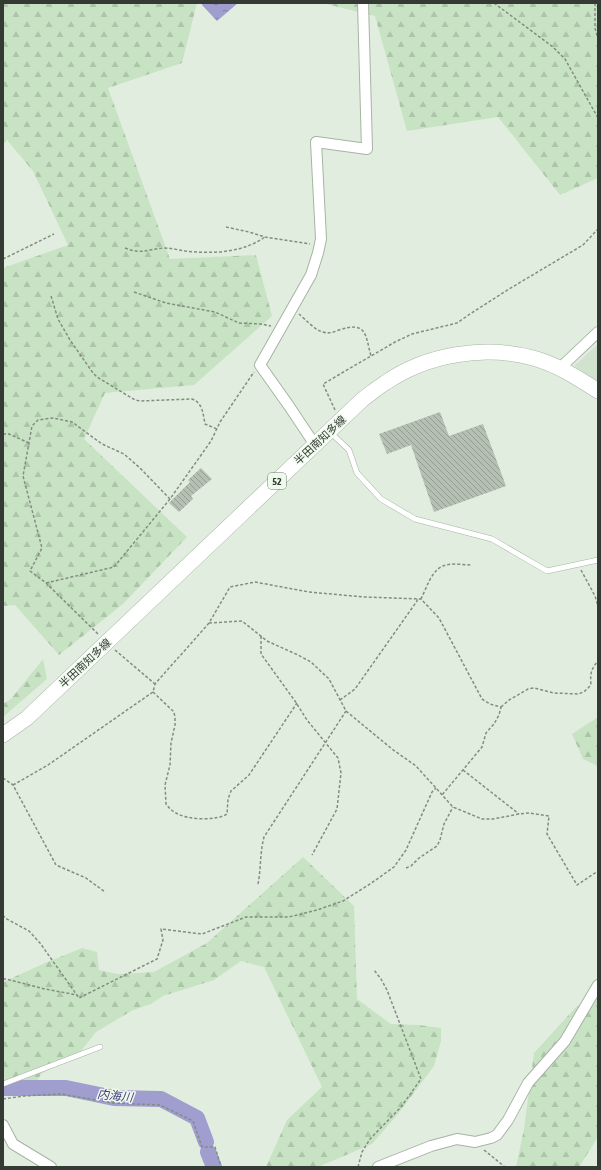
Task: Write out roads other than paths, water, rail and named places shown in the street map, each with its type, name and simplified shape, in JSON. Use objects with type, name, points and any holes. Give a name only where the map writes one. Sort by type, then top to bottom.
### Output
[{"type":"main road","name":"半田南知多線","points":[[3,735],[27,718],[363,399],[386,382],[405,371],[428,362],[454,355],[476,352],[499,353],[534,358],[560,368],[598,391]]},
{"type":"street","points":[[315,445],[260,365],[311,275],[318,252],[321,238],[316,142],[367,149],[363,3]]},
{"type":"street","points":[[560,368],[598,332]]},
{"type":"street","points":[[378,1167],[431,1146],[457,1139],[475,1142],[497,1135],[508,1120],[528,1083],[565,1041],[598,985]]},
{"type":"street","points":[[3,1125],[13,1144],[51,1167]]},
{"type":"lane","points":[[334,426],[349,450],[357,473],[381,499],[415,519],[463,530],[492,539],[547,571],[598,560]]},
{"type":"lane","points":[[3,1084],[100,1047]]},
{"type":"water","points":[[202,3],[238,3],[217,21],[202,5]]},
{"type":"waterway","name":"内海川","points":[[3,1088],[66,1088],[114,1098],[161,1099],[197,1118],[206,1142]]},
{"type":"waterway","name":"内海川","points":[[208,1152],[214,1167]]}]
